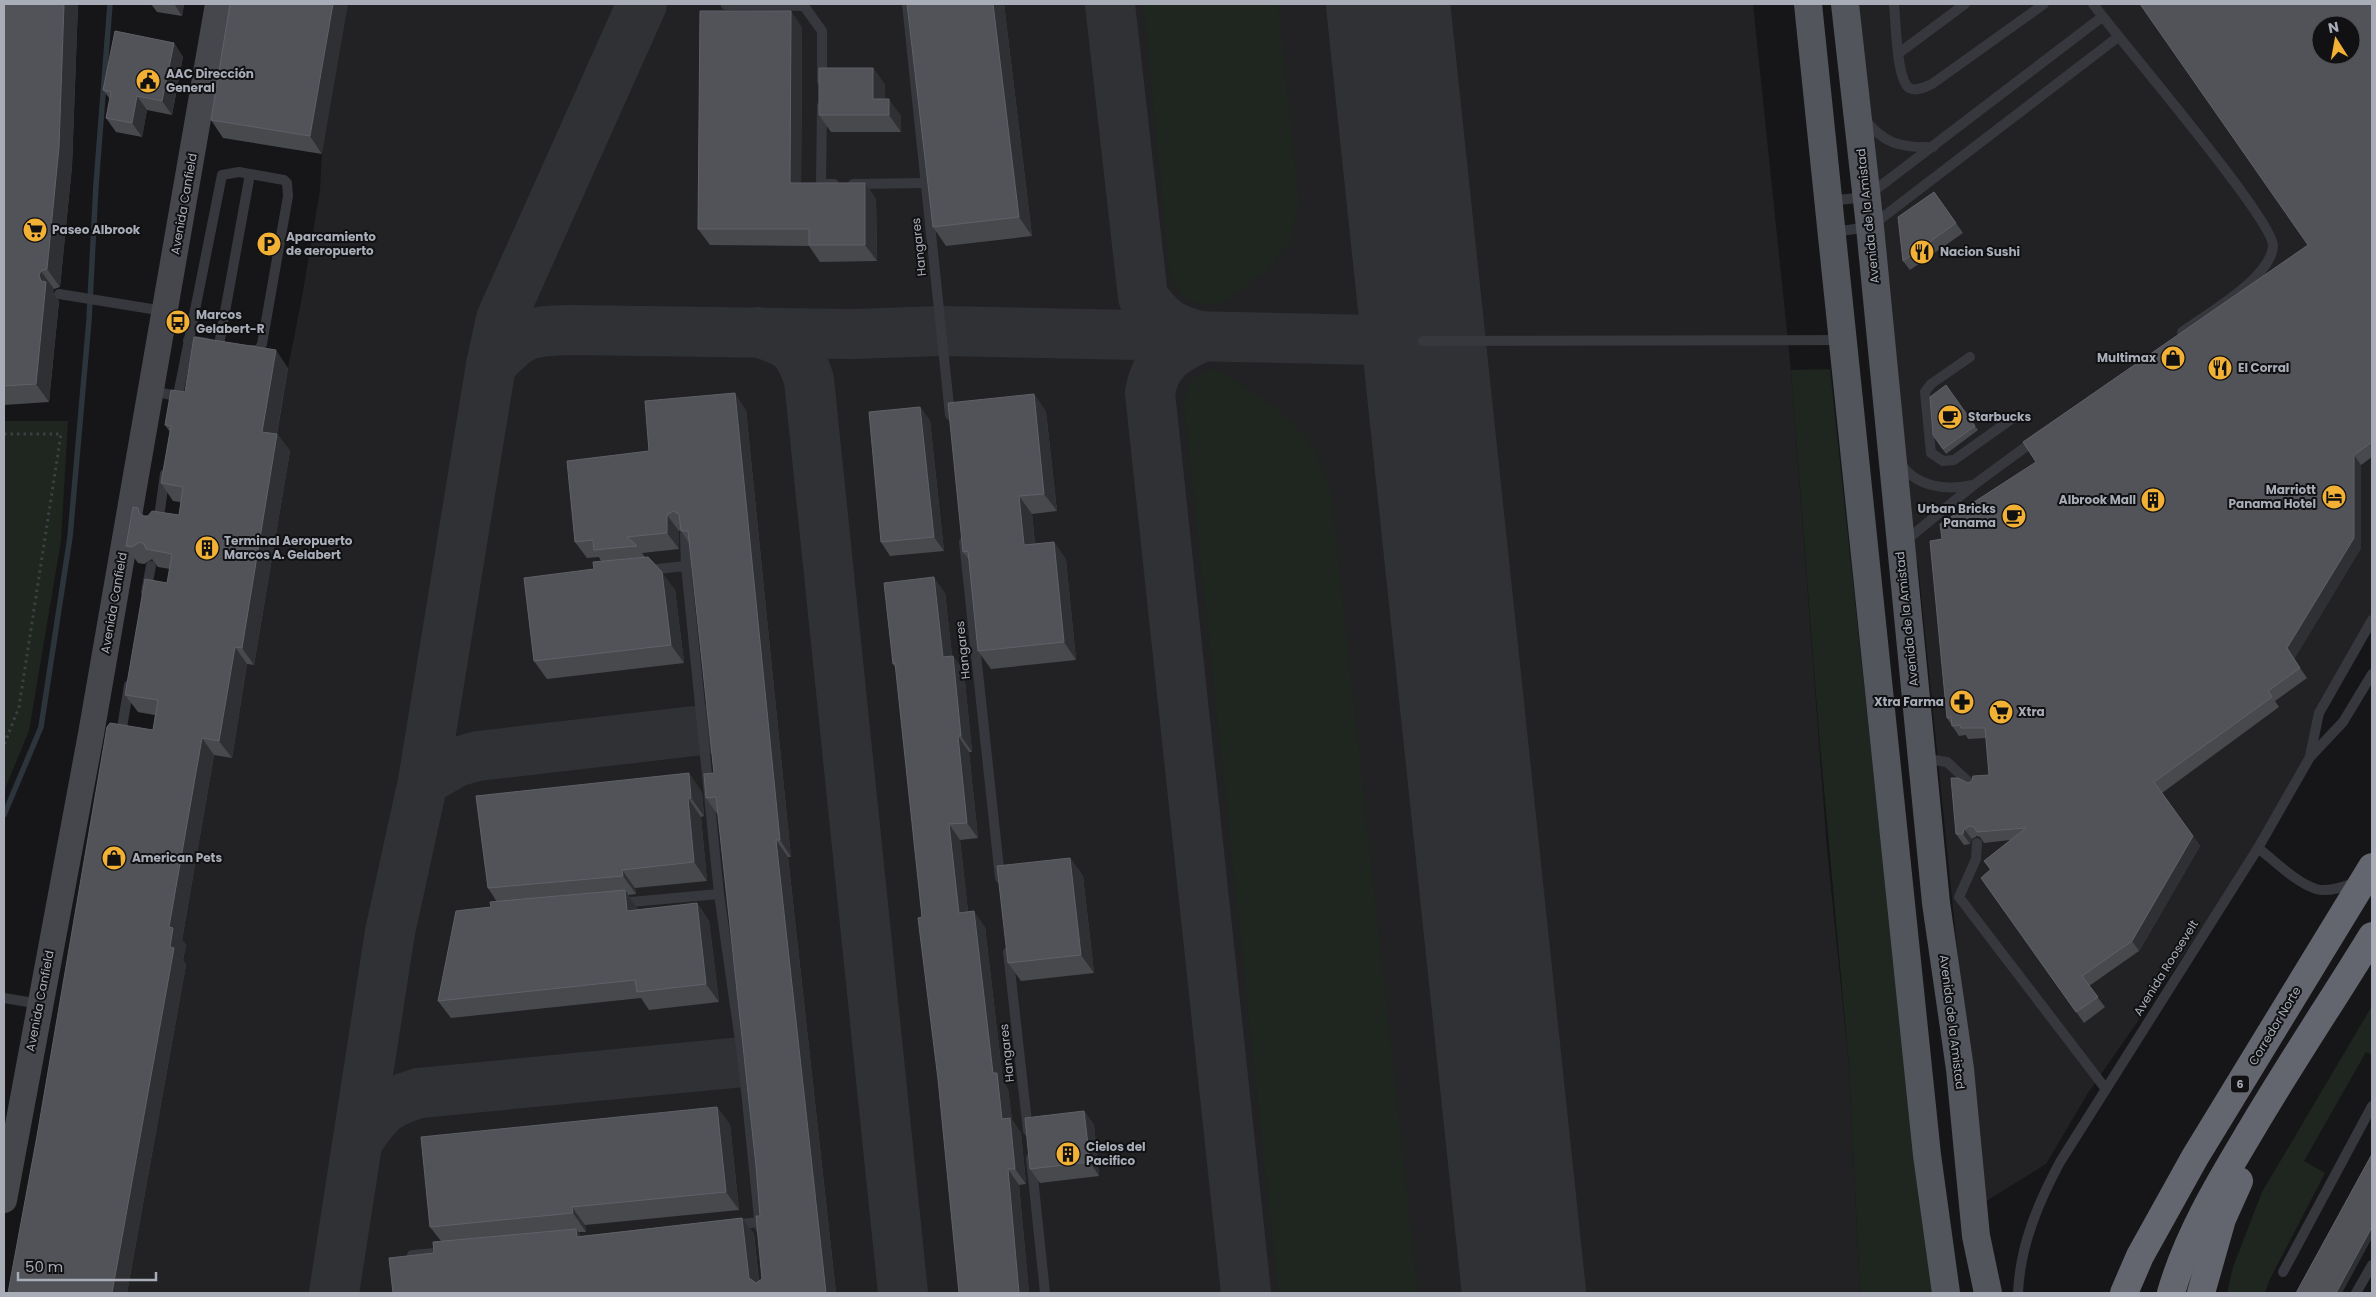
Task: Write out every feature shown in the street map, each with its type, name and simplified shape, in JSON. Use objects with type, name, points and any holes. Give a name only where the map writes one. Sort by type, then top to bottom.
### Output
[{"type":"highway","name":"Corredor Norte","points":[[2124,1293],[2140,1256],[2195,1157],[2368,872]]},
{"type":"highway","points":[[2171,1293],[2184,1256],[2207,1206],[2292,1062],[2372,936]]},
{"type":"highway","points":[[2201,1293],[2222,1219],[2292,1062]]},
{"type":"main road","name":"Avenida Canfield","points":[[4,1200],[40,1004],[67,897],[101,739],[152,391],[215,4]]},
{"type":"main road","points":[[1808,4],[1927,1155],[1946,1293]]},
{"type":"main road","name":"Avenida de la Amistad","points":[[1845,4],[1870,227],[1921,758],[1948,900],[1968,1165],[1976,1236],[1988,1293]]},
{"type":"lane","name":"Hangares","points":[[907,4],[952,430]]},
{"type":"lane","points":[[1894,4],[1902,76],[1909,88],[1917,90],[1932,84],[2044,4]]},
{"type":"lane","points":[[1899,52],[1965,4]]},
{"type":"lane","points":[[2093,4],[2210,150],[2265,226],[2273,244],[2268,262],[2257,278],[2171,341]]},
{"type":"lane","points":[[726,5],[804,6],[822,31],[821,184],[925,183]]},
{"type":"lane","points":[[1828,201],[1866,197],[2102,17]]},
{"type":"lane","points":[[1832,232],[1870,227],[2118,37]]},
{"type":"lane","points":[[1857,108],[1879,136],[1912,148],[1933,147]]},
{"type":"lane","points":[[174,415],[188,340],[222,175],[239,172],[284,180],[287,182],[288,196],[262,344],[259,350],[254,351],[188,340]]},
{"type":"lane","points":[[228,347],[250,174]]},
{"type":"lane","points":[[59,294],[166,311]]},
{"type":"lane","points":[[1423,341],[1843,340]]},
{"type":"lane","points":[[1970,356],[1931,384],[1925,392],[1931,453],[1943,461],[1954,460],[2012,418]]},
{"type":"lane","points":[[152,391],[177,396]]},
{"type":"lane","points":[[1900,545],[1975,484],[2046,432]]},
{"type":"lane","points":[[1891,450],[1902,467],[1917,479],[1936,487],[1956,488],[1975,484]]},
{"type":"lane","points":[[157,527],[167,462]]},
{"type":"lane","name":"Hangares","points":[[963,530],[1001,887]]},
{"type":"lane","points":[[685,534],[686,566],[719,894],[743,1062],[761,1237]]},
{"type":"lane","points":[[144,598],[151,566]]},
{"type":"lane","points":[[638,571],[686,566]]},
{"type":"lane","points":[[2310,757],[2319,713],[2372,620]]},
{"type":"lane","points":[[101,739],[122,728],[131,671]]},
{"type":"lane","name":"Avenida Roosevelt","points":[[2018,1293],[2023,1255],[2031,1224],[2042,1197],[2105,1088],[2258,848],[2310,757],[2343,722],[2372,674]]},
{"type":"lane","points":[[1921,758],[1947,762],[1974,787]]},
{"type":"lane","points":[[1977,843],[1976,859],[1948,900],[2105,1088]]},
{"type":"lane","points":[[2258,848],[2298,879],[2317,889],[2342,888],[2368,872]]},
{"type":"lane","points":[[610,904],[719,894]]},
{"type":"lane","name":"Hangares","points":[[1007,936],[1045,1293]]},
{"type":"lane","points":[[4,998],[40,1004]]},
{"type":"lane","points":[[2283,1272],[2372,1106]]},
{"type":"lane","points":[[720,1226],[759,1222]]},
{"type":"lane","points":[[412,1255],[462,1250]]},
{"type":"lane","points":[[2356,1293],[2372,1265]]},
{"type":"path","points":[[4,434],[61,434],[19,707],[4,744]]},
{"type":"shaded area","points":[[246,4],[1753,4],[1791,370],[1827,849],[1849,1065],[1860,1293],[23,1293],[165,747],[169,718],[138,712],[184,571],[138,563],[190,532],[195,505],[173,501],[288,368],[302,297],[320,190],[322,154],[223,138]]},
{"type":"shaded area","points":[[1143,4],[1278,4],[1299,203],[1288,245],[1267,271],[1221,305],[1189,300],[1180,292],[1170,275]]},
{"type":"shaded area","name":"Albrook Mall","points":[[1845,4],[2372,4],[2372,620],[2319,713],[2310,757],[2258,848],[2088,1093],[2046,1164],[1983,1203],[1918,564],[1900,545]]},
{"type":"shaded area","points":[[1214,369],[1256,393],[1294,425],[1317,455],[1331,494],[1418,1293],[1278,1293],[1184,406],[1192,381],[1200,374]]},
{"type":"shaded area","points":[[1830,369],[1915,1159],[1933,1293],[1860,1293],[1849,1065],[1818,722],[1791,370]]},
{"type":"shaded area","points":[[4,421],[68,421],[61,541],[29,731],[4,791]]},
{"type":"shaded area","points":[[2372,1006],[2372,1055],[2366,1052],[2304,1161],[2325,1173],[2270,1279],[2265,1293],[2227,1293],[2233,1267],[2262,1192]]},
{"type":"building","name":"Paseo Albrook","points":[[4,4],[64,4],[59,147],[47,269],[41,271],[39,275],[41,281],[46,282],[36,384],[4,386]]},
{"type":"building","points":[[230,4],[333,4],[310,136],[211,120]]},
{"type":"building","points":[[907,4],[993,4],[1019,217],[933,227]]},
{"type":"building","name":"Albrook Mall","points":[[2140,4],[2372,4],[2372,442],[2354,455],[2354,538],[2287,648],[2300,668],[2268,691],[2272,697],[2154,782],[2193,836],[2132,941],[2082,976],[2098,997],[2076,1012],[1981,878],[1991,869],[1984,861],[2026,828],[1977,832],[1974,827],[1970,826],[1964,829],[1963,834],[1956,834],[1951,778],[1958,778],[1968,783],[1972,781],[1973,776],[1989,775],[1985,728],[1952,726],[1951,717],[1947,718],[1930,541],[1942,539],[1940,524],[2036,462],[2023,442],[2308,245]]},
{"type":"building","points":[[700,11],[791,11],[790,183],[865,183],[865,245],[809,245],[809,229],[698,229]]},
{"type":"building","name":"AAC Dirección General","points":[[115,31],[174,43],[162,101],[137,96],[132,123],[106,118],[111,92],[103,90]]},
{"type":"building","points":[[819,68],[873,68],[873,99],[889,99],[889,115],[819,115]]},
{"type":"building","name":"Nacion Sushi","points":[[1934,192],[1956,223],[1903,261],[1898,217]]},
{"type":"building","points":[[194,337],[276,350],[262,432],[277,434],[242,648],[235,647],[219,741],[202,738],[169,927],[173,928],[170,947],[174,948],[112,1293],[8,1293],[37,1136],[107,727],[110,723],[153,730],[158,700],[125,695],[145,579],[167,583],[172,554],[146,549],[144,544],[140,542],[132,547],[126,546],[133,507],[138,508],[139,513],[143,516],[148,516],[152,511],[179,515],[183,487],[161,483],[171,426],[165,425],[171,390],[185,392]]},
{"type":"building","name":"Starbucks","points":[[1946,385],[1975,426],[1943,449],[1933,435],[1930,397]]},
{"type":"building","points":[[735,393],[780,840],[776,840],[826,1293],[393,1293],[389,1258],[434,1253],[433,1242],[576,1229],[577,1237],[742,1218],[749,1278],[756,1283],[762,1279],[756,1216],[760,1216],[756,1166],[716,797],[706,798],[704,774],[714,773],[688,531],[681,531],[679,514],[673,511],[667,515],[667,533],[627,537],[637,546],[594,550],[593,540],[575,542],[567,461],[649,451],[645,401]]},
{"type":"building","points":[[1034,394],[1044,494],[1019,496],[1024,545],[1054,542],[1064,642],[978,651],[968,551],[963,552],[948,403]]},
{"type":"building","points":[[920,407],[934,537],[881,542],[869,412]]},
{"type":"building","points":[[648,557],[662,572],[671,645],[534,661],[524,578],[594,569],[593,562]]},
{"type":"building","points":[[934,577],[943,657],[953,656],[961,736],[958,736],[967,823],[949,824],[959,913],[974,911],[993,1073],[997,1073],[1002,1119],[1010,1118],[1015,1169],[1008,1169],[1019,1293],[959,1293],[938,1079],[918,918],[922,917],[895,663],[893,664],[884,583]]},
{"type":"building","points":[[689,773],[691,798],[688,798],[694,862],[622,870],[623,876],[488,888],[476,796]]},
{"type":"building","points":[[1070,858],[1081,955],[1008,963],[997,866]]},
{"type":"building","points":[[625,890],[627,911],[697,903],[706,984],[637,992],[635,980],[438,1001],[456,911],[491,907],[490,902]]},
{"type":"building","points":[[717,1107],[726,1192],[572,1207],[573,1213],[430,1227],[421,1137]]},
{"type":"building","points":[[1084,1111],[1090,1162],[1030,1169],[1025,1118]]},
{"type":"building","points":[[2372,1154],[2372,1227],[2336,1293],[2296,1293]]},
{"type":"waterway","points":[[4,815],[41,727],[70,537],[89,320],[96,185],[110,4]]},
{"type":"taxiway","points":[[334,1293],[390,932],[423,781],[491,365],[501,319],[642,4]]},
{"type":"taxiway","points":[[1110,4],[1143,297],[1167,323],[1200,336]]},
{"type":"taxiway","points":[[491,365],[510,346],[526,336],[544,331],[571,330],[853,334],[941,331],[1423,341]]},
{"type":"taxiway","points":[[758,332],[778,339],[791,347],[801,360],[809,380],[903,1293]]},
{"type":"taxiway","points":[[1202,337],[1183,346],[1161,364],[1156,372],[1150,393],[1246,1293]]},
{"type":"taxiway","points":[[423,781],[456,762],[478,756],[703,730]]},
{"type":"taxiway","points":[[358,1141],[371,1122],[389,1105],[419,1093],[743,1062]]},
{"type":"runway","points":[[1388,4],[1524,1293]]},
{"type":"place","name":"AAC Dirección General","points":[[148,81]]},
{"type":"place","name":"Paseo Albrook","points":[[35,230]]},
{"type":"place","name":"Aparcamiento de aeropuerto","points":[[269,244]]},
{"type":"place","name":"Nacion Sushi","points":[[1922,252]]},
{"type":"place","name":"Marcos Gelabert-R","points":[[178,322]]},
{"type":"place","name":"Multimax","points":[[2173,358]]},
{"type":"place","name":"El Corral","points":[[2220,368]]},
{"type":"place","name":"Starbucks","points":[[1950,417]]},
{"type":"place","name":"Marriott Panama Hotel","points":[[2334,497]]},
{"type":"place","name":"Albrook Mall","points":[[2153,500]]},
{"type":"place","name":"Urban Bricks Panama","points":[[2014,516]]},
{"type":"place","name":"Terminal Aeropuerto Marcos A. Gelabert","points":[[207,548]]},
{"type":"place","name":"Xtra Farma","points":[[1962,702]]},
{"type":"place","name":"Xtra","points":[[2001,712]]},
{"type":"place","name":"American Pets","points":[[114,858]]},
{"type":"place","name":"Cielos del Pacifico","points":[[1068,1154]]}]
